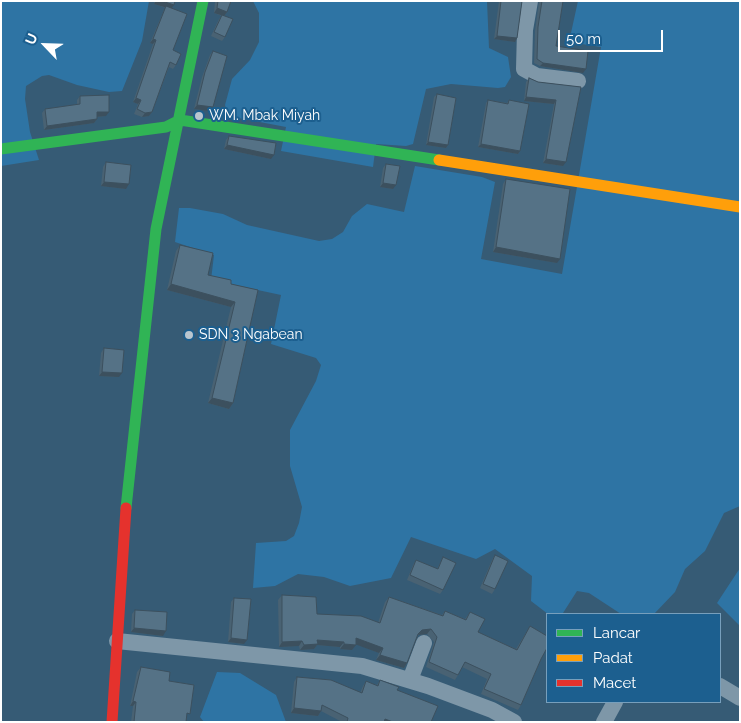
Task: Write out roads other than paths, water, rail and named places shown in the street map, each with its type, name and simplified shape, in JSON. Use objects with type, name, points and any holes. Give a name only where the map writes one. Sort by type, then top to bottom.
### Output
[{"type":"street","points":[[112,722],[128,474],[156,229],[203,1]]},
{"type":"street","points":[[530,1],[525,30],[524,69],[537,76],[578,81]]},
{"type":"street","points":[[1,149],[166,127],[180,120],[740,207]]},
{"type":"street","points":[[117,640],[362,666],[410,680],[492,710],[514,722]]},
{"type":"street","points":[[410,680],[424,643]]},
{"type":"street","points":[[721,687],[740,698]]},
{"type":"street","points":[[604,722],[614,703]]},
{"type":"place","name":"WM. Mbak Miyah","points":[[199,116]]},
{"type":"place","name":"SDN 3 Ngabean","points":[[189,335]]}]
